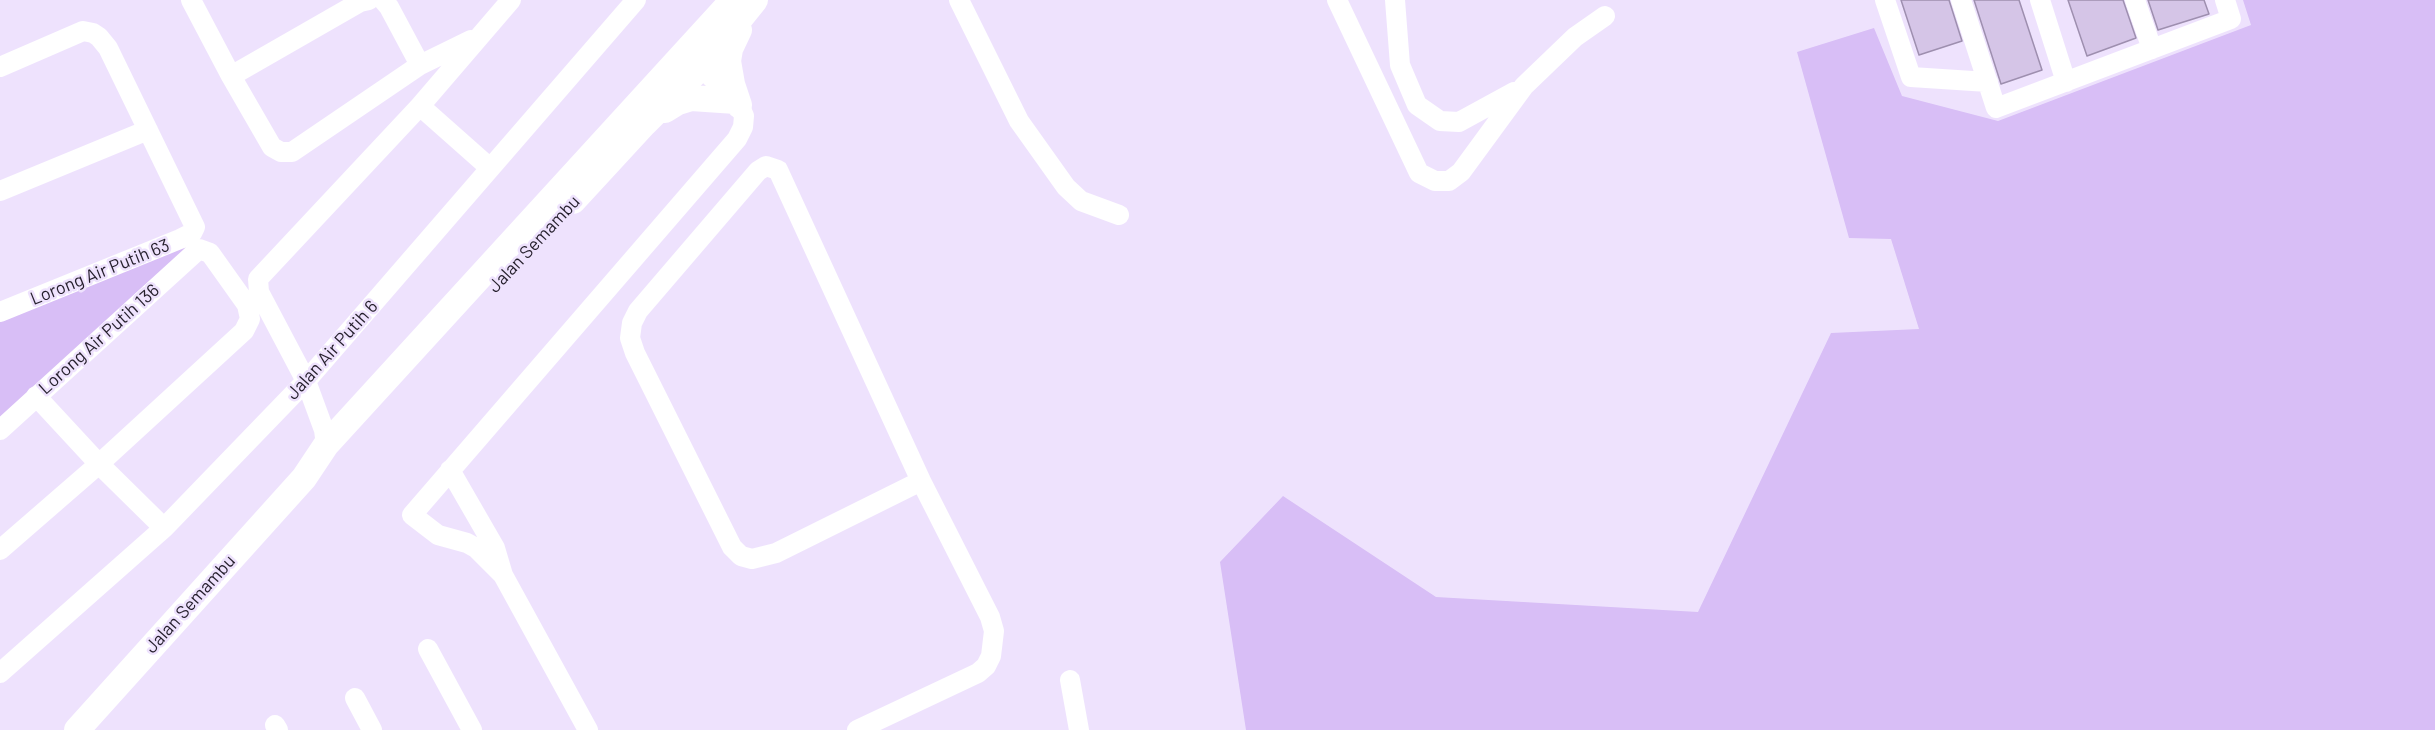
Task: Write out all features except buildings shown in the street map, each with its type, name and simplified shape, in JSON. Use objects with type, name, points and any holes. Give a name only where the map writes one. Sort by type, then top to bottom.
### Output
[{"type":"main road","name":"Jalan Semambu","points":[[77,730],[304,478],[326,446],[700,36],[747,1]]},
{"type":"main road","name":"Jalan Semambu","points":[[304,478],[349,446],[644,124],[701,67],[747,1]]},
{"type":"main road","points":[[644,124],[678,102],[690,98],[738,103],[728,61],[747,1]]},
{"type":"main road","points":[[673,66],[701,67],[700,36]]},
{"type":"street","points":[[191,0],[272,147],[281,152],[292,152],[420,65],[480,36]]},
{"type":"street","points":[[383,0],[420,65]]},
{"type":"street","points":[[326,446],[324,430],[306,381],[259,292],[258,279],[420,106],[510,0]]},
{"type":"street","name":"Jalan Air Putih 6","points":[[0,673],[164,528],[306,381],[636,0]]},
{"type":"street","points":[[959,0],[1019,121],[1066,187],[1081,201],[1119,215]]},
{"type":"street","points":[[1337,0],[1419,173],[1435,181],[1449,181],[1461,172],[1524,86]]},
{"type":"street","points":[[1395,0],[1400,65],[1417,105],[1440,121],[1459,122],[1498,103],[1524,86],[1575,38],[1605,16]]},
{"type":"street","points":[[1885,0],[1911,77],[1988,82]]},
{"type":"street","points":[[1961,0],[1996,108],[2152,48],[2228,9]]},
{"type":"street","points":[[2040,0],[2066,82]]},
{"type":"street","points":[[2135,0],[2152,48]]},
{"type":"street","points":[[231,76],[363,1]]},
{"type":"street","points":[[0,67],[73,34],[83,31],[93,33],[108,48],[148,130],[0,191]]},
{"type":"street","points":[[504,575],[476,548],[467,543],[438,535],[412,515],[737,139],[743,127],[744,116],[738,103],[701,67]]},
{"type":"street","points":[[420,106],[490,168]]},
{"type":"street","name":"Lorong Air Putih 63","points":[[0,312],[192,233],[195,227],[148,130]]},
{"type":"street","points":[[857,730],[978,673],[986,666],[991,656],[994,631],[990,617],[921,481],[778,170],[766,166],[759,171],[638,311],[632,322],[630,338],[640,363],[732,547],[741,556],[752,559],[776,553],[921,481]]},
{"type":"street","name":"Lorong Air Putih 136","points":[[0,429],[199,249],[210,253],[247,305],[250,312],[248,326],[99,464]]},
{"type":"street","points":[[36,396],[99,464],[164,528]]},
{"type":"street","points":[[0,550],[99,464]]},
{"type":"street","points":[[450,470],[495,548],[504,575],[588,730]]},
{"type":"street","points":[[428,650],[472,730]]},
{"type":"street","points":[[1070,680],[1079,730]]},
{"type":"street","points":[[355,698],[372,730]]},
{"type":"shaded area","points":[[2243,0],[2435,0],[2435,730],[1246,730],[1220,562],[1283,496],[1436,597],[1698,612],[1831,333],[1919,329],[1891,239],[1849,238],[1797,52],[1874,28],[1902,96],[1998,121],[2251,25]]},
{"type":"shaded area","points":[[194,239],[200,241],[0,424],[0,322]]}]
